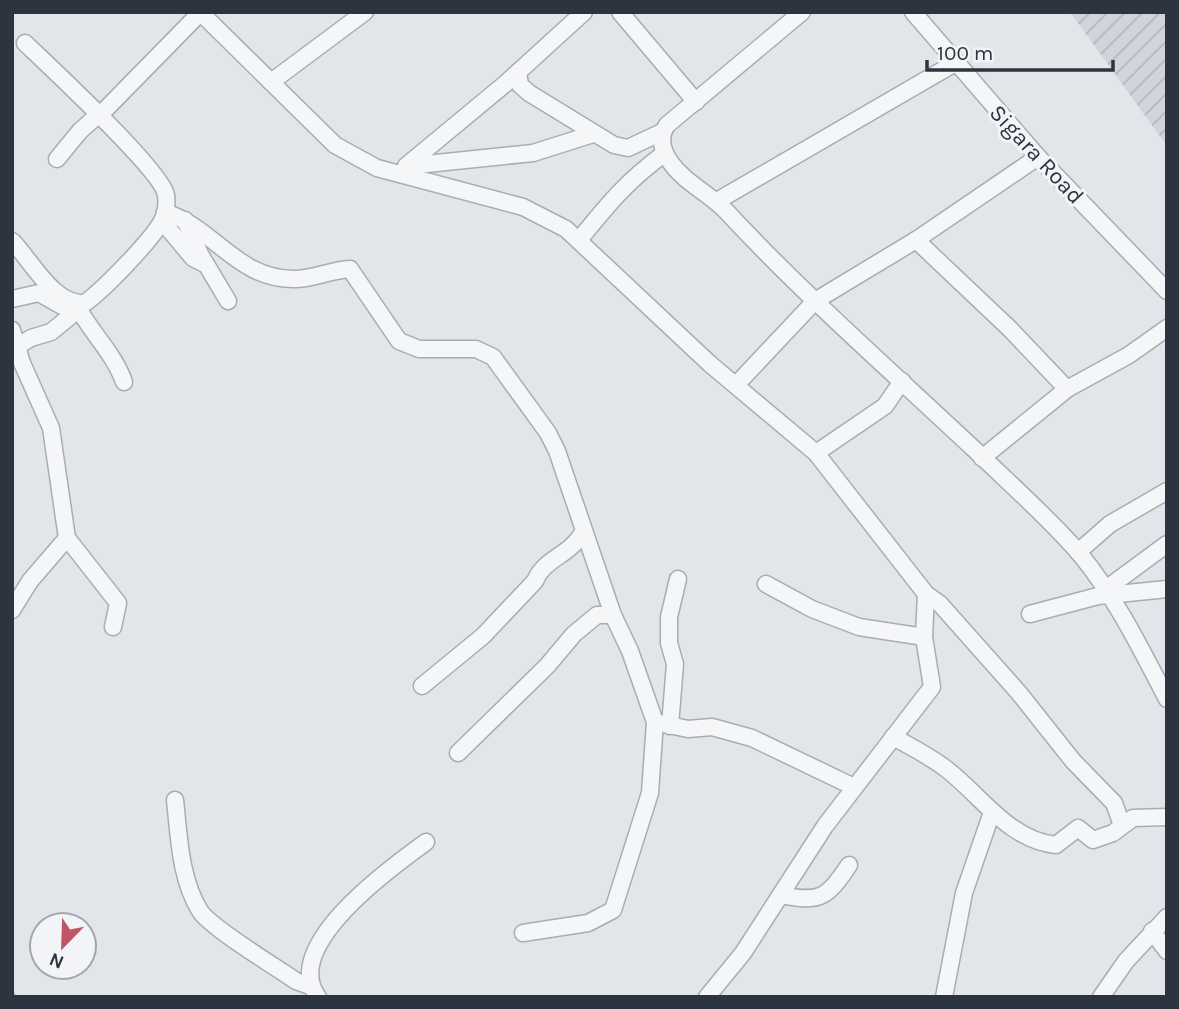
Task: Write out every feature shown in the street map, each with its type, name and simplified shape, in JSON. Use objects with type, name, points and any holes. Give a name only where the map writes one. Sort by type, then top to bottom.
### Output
[{"type":"street","points":[[271,82],[365,12]]},
{"type":"street","points":[[405,169],[584,12]]},
{"type":"street","points":[[620,12],[696,102]]},
{"type":"street","points":[[518,72],[524,89],[593,134],[628,148],[662,132],[802,12]]},
{"type":"street","name":"Sigara Road","points":[[913,12],[1038,157],[1167,291]]},
{"type":"street","points":[[57,159],[79,131],[100,114],[200,13],[335,145],[377,168],[405,169],[533,153],[593,134]]},
{"type":"street","points":[[24,43],[100,114],[156,176],[166,192],[163,216],[93,297],[75,309],[51,332],[31,338],[15,338],[51,428],[67,538],[89,570],[118,603],[113,627]]},
{"type":"street","points":[[717,201],[955,63]]},
{"type":"street","points":[[662,132],[671,164],[690,183],[717,201],[815,301],[902,381],[1078,552],[1108,591],[1167,699]]},
{"type":"street","points":[[579,240],[617,191],[635,174],[666,153]]},
{"type":"street","points":[[736,385],[815,301],[916,240],[1038,157]]},
{"type":"street","points":[[405,169],[542,214],[579,240],[643,304],[816,453],[926,594],[940,604],[1018,693],[1078,768],[1114,803],[1122,825]]},
{"type":"street","points":[[163,216],[185,220],[217,241],[244,267],[297,279],[350,269],[392,332],[412,348],[476,349],[492,357],[548,433],[613,615],[662,724]]},
{"type":"street","points":[[163,216],[193,258],[207,263]]},
{"type":"street","points":[[185,220],[200,254],[228,301]]},
{"type":"street","points":[[916,240],[1010,329],[1067,389]]},
{"type":"street","points":[[12,241],[52,288],[75,309],[98,342],[117,362],[124,382]]},
{"type":"street","points":[[12,299],[40,293],[75,309]]},
{"type":"street","points":[[982,458],[1067,389],[1129,355],[1167,328]]},
{"type":"street","points":[[816,453],[885,405],[902,381]]},
{"type":"street","points":[[1078,552],[1110,524],[1167,491]]},
{"type":"street","points":[[1150,500],[1167,502]]},
{"type":"street","points":[[422,686],[483,636],[535,580],[540,569],[569,551],[584,531]]},
{"type":"street","points":[[12,610],[30,581],[67,538]]},
{"type":"street","points":[[1108,591],[1167,544]]},
{"type":"street","points":[[523,933],[589,923],[612,910],[650,793],[675,664],[669,643],[669,617],[678,579]]},
{"type":"street","points":[[766,584],[812,609],[859,627],[924,637]]},
{"type":"street","points":[[1030,614],[1108,591],[1167,589]]},
{"type":"street","points":[[706,997],[743,953],[825,826],[932,687],[924,637],[926,594]]},
{"type":"street","points":[[458,753],[547,666],[574,634],[597,615],[613,615]]},
{"type":"street","points":[[662,724],[712,727],[752,738],[854,787]]},
{"type":"street","points":[[893,737],[945,768],[992,813],[1034,840],[1056,845],[1078,828],[1093,840],[1143,817],[1167,817]]},
{"type":"street","points":[[175,800],[182,858],[199,909],[214,925],[314,992]]},
{"type":"street","points":[[944,997],[964,893],[992,813]]},
{"type":"street","points":[[314,992],[308,973],[317,947],[326,932],[362,892],[426,842]]},
{"type":"street","points":[[781,895],[807,900],[825,896],[849,865]]},
{"type":"street","points":[[1101,997],[1126,961],[1167,917]]},
{"type":"street","points":[[1152,931],[1167,951]]},
{"type":"shaded area","points":[[1070,12],[1167,12],[1167,146]]},
{"type":"waterway","points":[[12,992],[15,997]]}]
